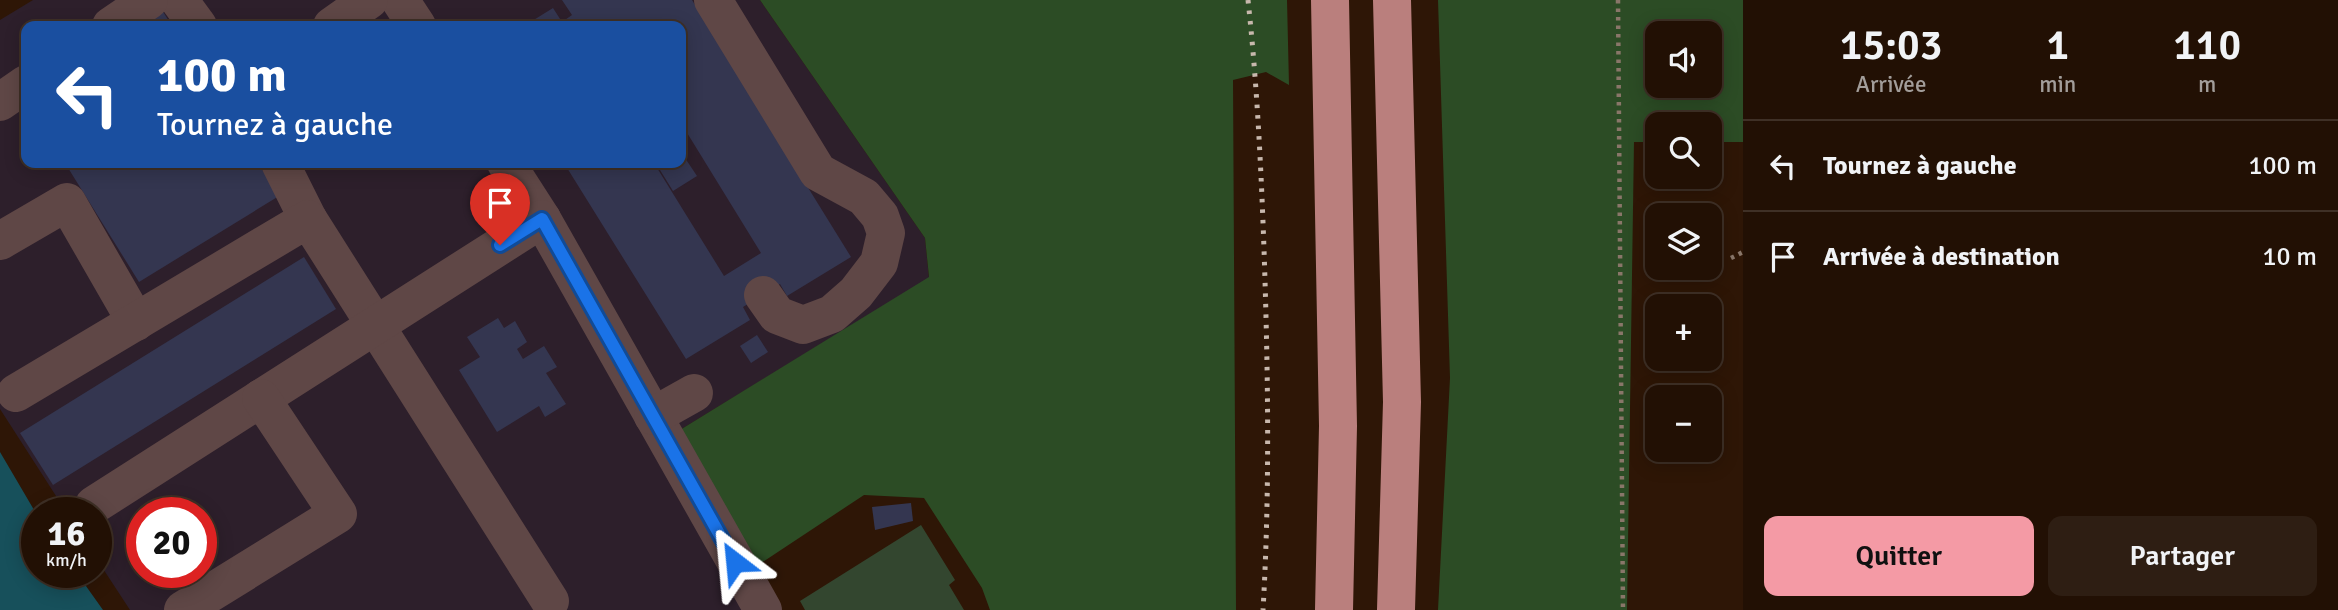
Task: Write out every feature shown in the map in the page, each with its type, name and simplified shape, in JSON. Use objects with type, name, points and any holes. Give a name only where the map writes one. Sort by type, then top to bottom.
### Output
[{"type":"highway","points":[[1330,0],[1338,426],[1334,610]]},
{"type":"highway","points":[[1392,0],[1402,402],[1396,610]]},
{"type":"lane","points":[[118,21],[149,0]]},
{"type":"lane","points":[[179,0],[194,21]]},
{"type":"lane","points":[[339,21],[369,0]]},
{"type":"lane","points":[[400,0],[414,21]]},
{"type":"lane","points":[[713,0],[818,172],[864,197],[880,216],[886,233],[880,263],[856,293],[832,314],[803,325],[777,315],[763,295]]},
{"type":"lane","points":[[0,102],[21,87]]},
{"type":"lane","points":[[282,168],[308,219],[374,326],[550,601]]},
{"type":"lane","points":[[509,168],[542,219],[763,610]]},
{"type":"lane","points":[[0,241],[66,202],[136,321]]},
{"type":"lane","points":[[16,393],[308,219]]},
{"type":"lane","points":[[106,497],[542,219]]},
{"type":"lane","points":[[653,416],[694,393]]},
{"type":"lane","points":[[183,610],[338,514],[261,398]]},
{"type":"path","points":[[1619,0],[1623,610]]},
{"type":"path","points":[[1731,258],[1743,252]]},
{"type":"shaded area","points":[[33,0],[760,0],[925,238],[929,278],[675,433],[775,610],[130,610],[112,582],[112,497],[57,497],[0,409],[0,20]]},
{"type":"green space","points":[[760,0],[1287,0],[1289,85],[1266,72],[1233,80],[1236,610],[990,610],[982,588],[924,498],[864,495],[752,569],[675,433],[929,277],[925,238]]},
{"type":"green space","points":[[1438,0],[1743,0],[1743,142],[1722,142],[1722,112],[1645,112],[1645,142],[1634,142],[1627,610],[1438,610],[1450,378]]},
{"type":"green space","points":[[921,525],[955,580],[949,585],[964,610],[805,610],[800,601]]},
{"type":"water","points":[[0,452],[26,497],[21,497],[21,588],[87,588],[103,610],[0,610]]},
{"type":"building","points":[[562,0],[692,0],[851,257],[787,296],[780,284],[743,307],[750,320],[686,359],[567,168],[657,168],[724,276],[761,253],[686,131],[686,21],[563,21],[572,15]]},
{"type":"building","points":[[160,7],[169,21],[148,21],[145,17]]},
{"type":"building","points":[[553,8],[561,21],[532,21]]},
{"type":"building","points":[[686,160],[697,176],[673,191],[660,170],[686,168]]},
{"type":"building","points":[[68,168],[261,168],[279,196],[139,282]]},
{"type":"building","points":[[304,257],[336,309],[53,485],[20,433]]},
{"type":"building","points":[[498,318],[504,328],[515,321],[527,342],[517,349],[523,359],[544,346],[557,367],[546,373],[566,404],[545,417],[539,406],[497,432],[459,370],[480,357],[467,337]]},
{"type":"building","points":[[757,335],[768,352],[751,363],[740,346]]},
{"type":"building","points":[[911,503],[913,521],[875,530],[872,507]]},
{"type":"railway","points":[[1248,0],[1260,156],[1267,339],[1263,610]]},
{"type":"route","points":[[500,245],[542,219],[735,562]]}]
